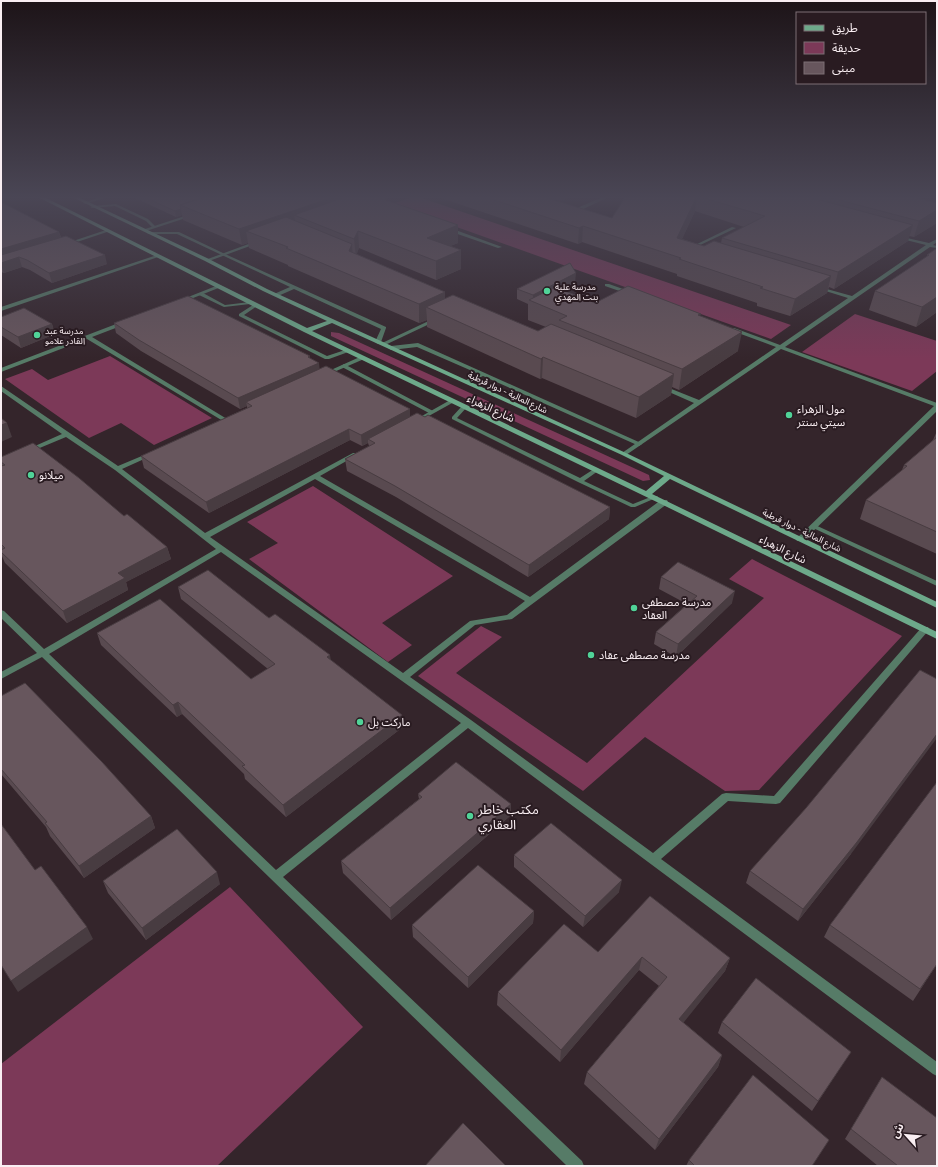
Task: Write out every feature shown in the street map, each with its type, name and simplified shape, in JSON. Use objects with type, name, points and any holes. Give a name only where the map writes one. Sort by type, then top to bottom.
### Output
[{"type":"main road","name":"شارع الزهراء","points":[[148,250],[306,331],[655,497],[937,636]]},
{"type":"main road","name":"شارع المالية - دوار قرطبة","points":[[187,250],[331,321],[624,454],[937,605]]},
{"type":"main road","points":[[306,331],[331,321]]},
{"type":"main road","points":[[647,494],[669,476]]},
{"type":"street","points":[[207,260],[236,250]]},
{"type":"street","points":[[624,454],[921,250]]},
{"type":"street","points":[[1,309],[159,256]]},
{"type":"street","points":[[809,284],[853,298]]},
{"type":"street","points":[[607,285],[635,294]]},
{"type":"street","points":[[172,305],[218,287]]},
{"type":"street","points":[[380,343],[445,315]]},
{"type":"street","points":[[1,370],[130,321]]},
{"type":"street","points":[[723,326],[937,406],[800,539]]},
{"type":"street","points":[[87,337],[225,420]]},
{"type":"street","points":[[322,376],[362,358]]},
{"type":"street","points":[[656,384],[700,403]]},
{"type":"street","points":[[1,388],[117,469],[221,549],[468,723],[654,859],[937,1070]]},
{"type":"street","points":[[412,423],[452,401]]},
{"type":"street","points":[[218,423],[232,417]]},
{"type":"street","points":[[23,452],[67,434]]},
{"type":"street","points":[[117,469],[160,449]]},
{"type":"street","points":[[205,536],[364,449]]},
{"type":"street","points":[[315,476],[531,601]]},
{"type":"street","points":[[403,678],[473,623],[509,617],[664,502]]},
{"type":"street","points":[[1,676],[221,549]]},
{"type":"street","points":[[1,612],[577,1166]]},
{"type":"street","points":[[654,859],[726,797],[776,800],[925,629]]},
{"type":"street","points":[[275,877],[468,723]]},
{"type":"lane","points":[[214,250],[384,328],[380,343]]},
{"type":"lane","points":[[276,295],[294,287]]},
{"type":"lane","points":[[201,294],[224,306],[253,305]]},
{"type":"lane","points":[[253,305],[241,315],[327,358],[348,351]]},
{"type":"lane","points":[[391,348],[418,345],[639,444]]},
{"type":"lane","points":[[344,366],[432,412]]},
{"type":"lane","points":[[466,382],[484,374]]},
{"type":"lane","points":[[464,407],[454,418],[633,506],[655,497]]},
{"type":"lane","points":[[580,481],[596,470]]},
{"type":"lane","points":[[813,526],[937,584]]},
{"type":"green space","points":[[522,250],[574,250],[791,325],[771,339]]},
{"type":"green space","points":[[855,314],[937,341],[937,371],[912,391],[802,352]]},
{"type":"green space","points":[[331,332],[339,333],[649,475],[650,480],[643,481],[331,336]]},
{"type":"green space","points":[[110,356],[212,418],[154,445],[121,423],[89,438],[5,379],[32,369],[48,380]]},
{"type":"green space","points":[[313,486],[453,576],[382,623],[412,645],[388,662],[249,559],[278,543],[247,522]]},
{"type":"green space","points":[[752,559],[902,636],[759,790],[725,791],[645,737],[583,791],[418,676],[481,626],[502,637],[456,673],[587,763],[764,598],[729,579]]},
{"type":"green space","points":[[230,887],[363,1027],[217,1166],[1,1166],[1,1064]]},
{"type":"building","points":[[17,250],[96,250],[105,255],[49,273],[19,257],[1,263],[1,255]]},
{"type":"building","points":[[292,250],[349,250],[445,292],[419,304]]},
{"type":"building","points":[[409,250],[460,250],[436,261]]},
{"type":"building","points":[[658,250],[746,250],[831,276],[795,299],[679,259],[681,258]]},
{"type":"building","points":[[765,250],[872,250],[838,272]]},
{"type":"building","points":[[933,250],[937,250],[937,297],[922,307],[875,291],[929,255],[927,255]]},
{"type":"building","points":[[570,263],[576,273],[533,295],[517,289]]},
{"type":"building","points":[[628,286],[701,314],[698,315],[742,332],[682,369],[559,320],[567,316],[529,300],[555,287],[595,303]]},
{"type":"building","points":[[453,295],[538,331],[551,324],[674,374],[639,397],[543,357],[541,359],[426,307]]},
{"type":"building","points":[[188,296],[310,356],[308,357],[319,363],[238,398],[139,340],[114,323]]},
{"type":"building","points":[[24,308],[52,324],[18,337],[1,327],[1,317]]},
{"type":"building","points":[[326,366],[410,409],[361,435],[349,429],[206,502],[141,456],[252,406],[246,402]]},
{"type":"building","points":[[417,413],[425,417],[428,415],[610,507],[529,565],[395,486],[345,459],[375,443],[368,439]]},
{"type":"building","points":[[1,418],[7,423],[1,425]]},
{"type":"building","points":[[937,437],[937,532],[866,500],[907,466],[904,465]]},
{"type":"building","points":[[33,443],[79,478],[124,516],[127,514],[167,547],[118,573],[125,578],[63,611],[1,552],[1,550],[5,548],[1,544],[1,466],[5,465],[1,462],[1,457]]},
{"type":"building","points":[[678,562],[735,591],[678,644],[656,632],[697,596],[661,577]]},
{"type":"building","points":[[208,570],[269,618],[275,614],[330,655],[327,657],[402,715],[283,805],[242,766],[245,765],[178,702],[173,705],[97,633],[160,599],[251,679],[275,664],[178,587]]},
{"type":"building","points":[[920,670],[937,679],[937,734],[857,842],[803,909],[750,871],[806,808]]},
{"type":"building","points":[[25,683],[102,762],[151,816],[79,866],[45,823],[47,822],[1,769],[1,696]]},
{"type":"building","points":[[456,762],[511,804],[390,908],[341,861],[422,797],[418,794]]},
{"type":"building","points":[[937,782],[937,964],[920,989],[830,925]]},
{"type":"building","points":[[551,823],[622,880],[585,916],[514,855]]},
{"type":"building","points":[[1,824],[35,870],[41,866],[87,927],[11,981],[1,965]]},
{"type":"building","points":[[177,829],[217,872],[142,928],[103,881]]},
{"type":"building","points":[[478,865],[534,911],[468,977],[412,925]]},
{"type":"building","points":[[650,896],[730,958],[679,1019],[722,1055],[659,1139],[587,1072],[667,977],[642,957],[561,1050],[498,992],[564,924],[598,952]]},
{"type":"building","points":[[756,978],[851,1052],[818,1101],[722,1022]]},
{"type":"building","points":[[753,1075],[829,1140],[812,1166],[695,1166],[689,1160]]},
{"type":"building","points":[[882,1077],[937,1118],[937,1166],[898,1166],[851,1129]]},
{"type":"building","points":[[463,1123],[506,1166],[425,1166]]},
{"type":"place","name":"مدرسة علية بنت المهدي","points":[[547,291]]},
{"type":"place","name":"مدرسة عبد القادر علامو","points":[[37,335]]},
{"type":"place","name":"مول الزهراء سيتي سنتر","points":[[789,415]]},
{"type":"place","name":"ميلانو","points":[[31,475]]},
{"type":"place","name":"مدرسة مصطفى العقاد","points":[[634,608]]},
{"type":"place","name":"مدرسة مصطفى عقاد","points":[[591,655]]},
{"type":"place","name":"ماركت بل","points":[[360,722]]},
{"type":"place","name":"مكتب خاطر العقاري","points":[[470,816]]}]
